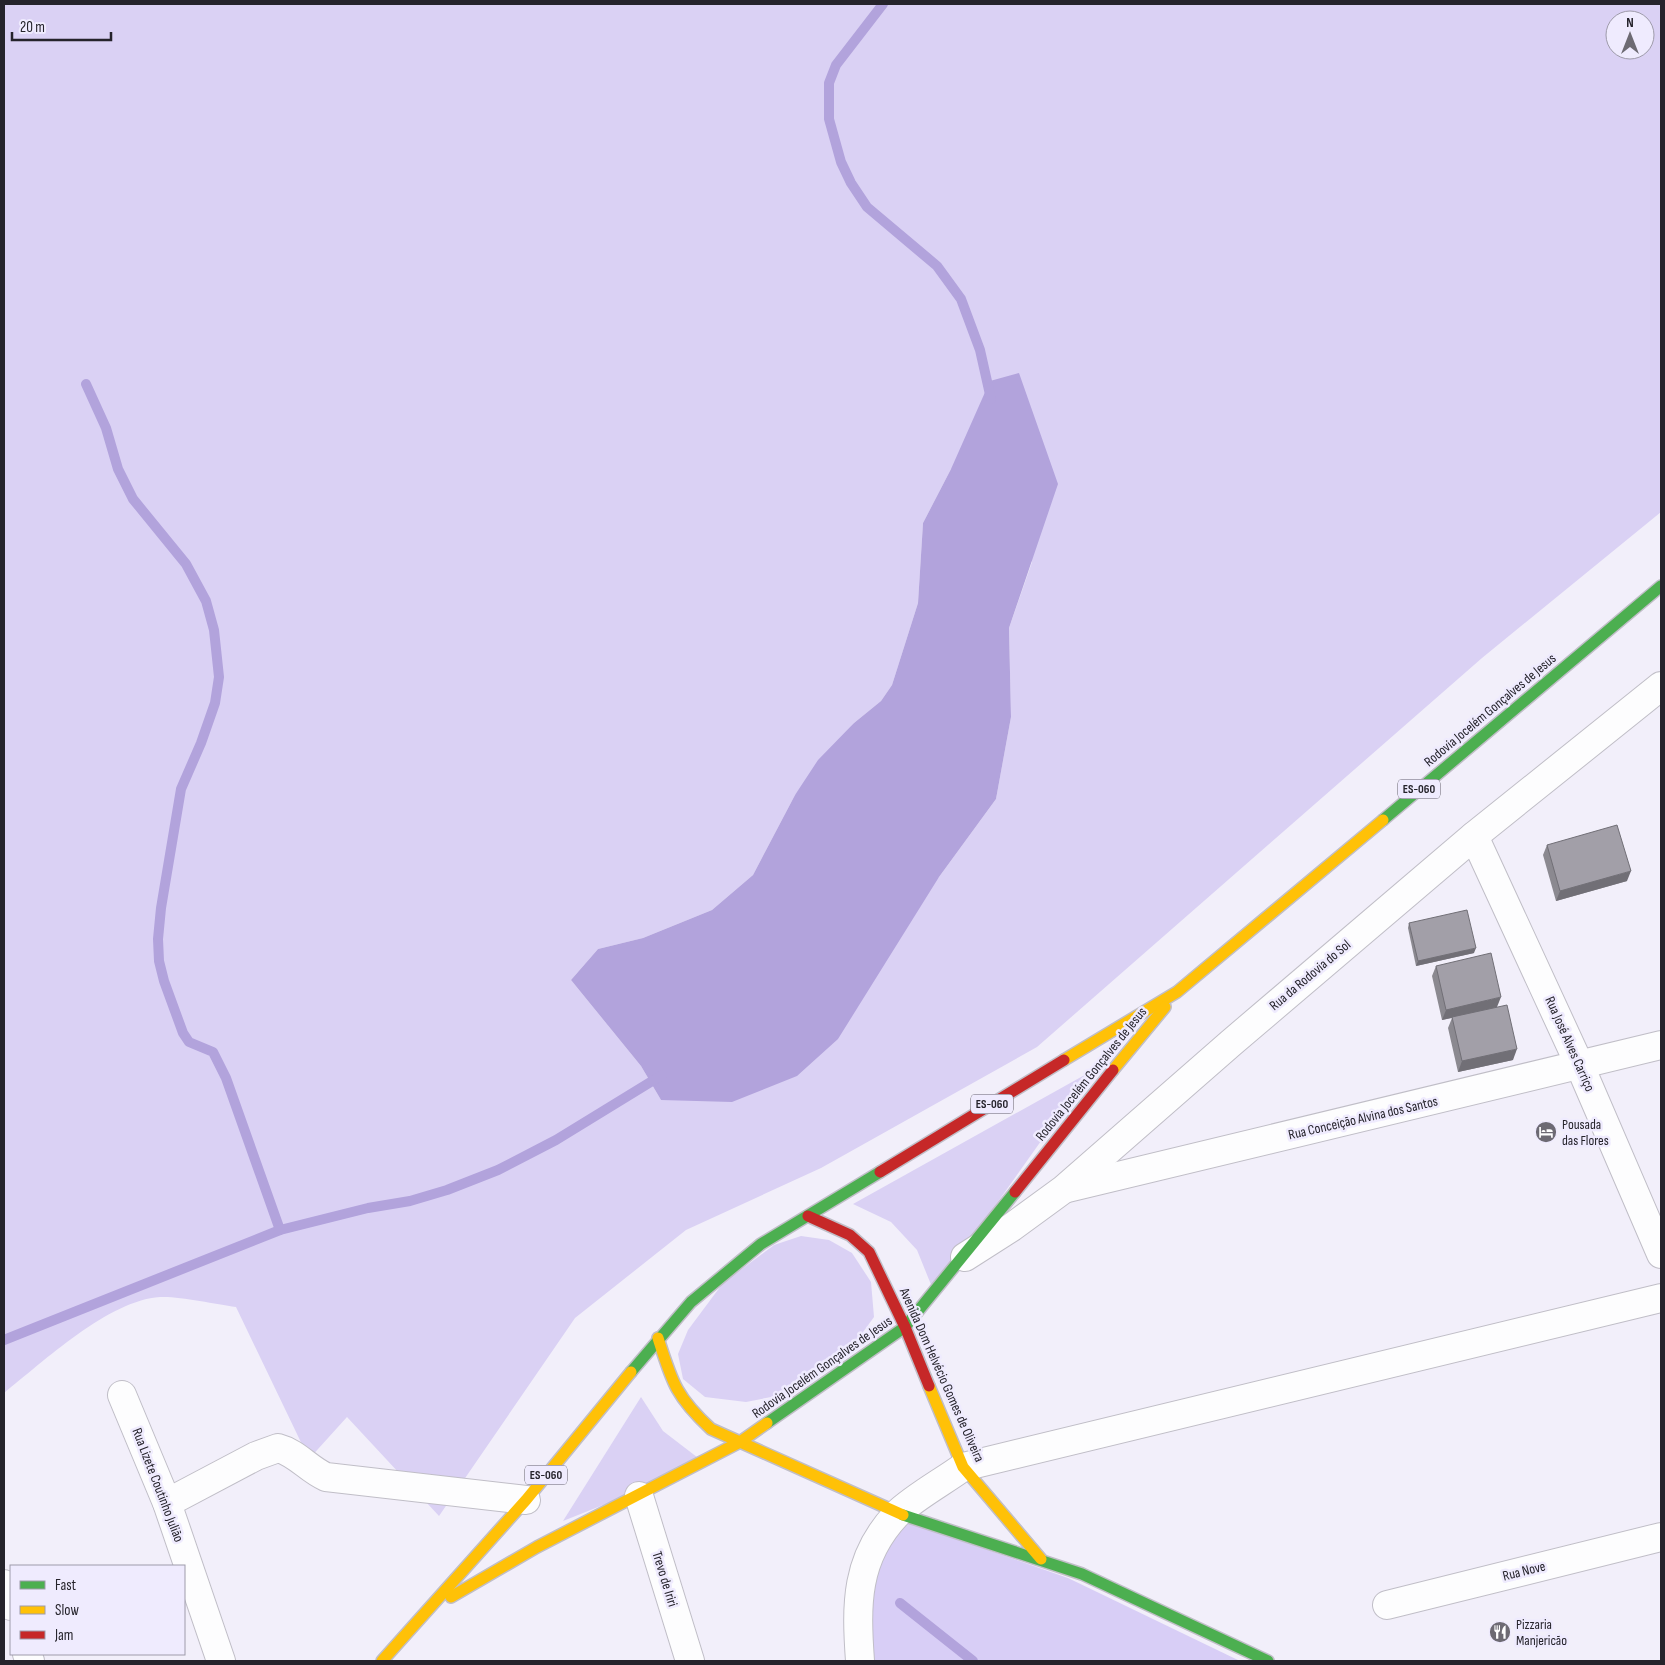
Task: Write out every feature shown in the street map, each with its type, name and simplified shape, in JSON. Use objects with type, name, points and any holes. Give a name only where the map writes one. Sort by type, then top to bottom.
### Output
[{"type":"main road","name":"Rodovia Jocelém Gonçalves de Jesus","points":[[382,1661],[430,1610],[526,1500],[658,1338],[691,1302],[761,1244],[1177,992],[1661,586]]},
{"type":"main road","name":"Rodovia Jocelém Gonçalves de Jesus","points":[[430,1610],[537,1546],[639,1496],[740,1442],[905,1327],[1177,992]]},
{"type":"main road","name":"Avenida Dom Helvécio Gomes de Oliveira","points":[[808,1216],[850,1235],[869,1252],[905,1327],[963,1467],[1041,1559]]},
{"type":"main road","name":"Avenida Dom Helvécio Gomes de Oliveira","points":[[658,1338],[671,1380],[688,1408],[711,1428],[898,1513],[1082,1574],[1268,1661]]},
{"type":"street","name":"Rua da Rodovia do Sol","points":[[958,1260],[1012,1227],[1064,1189],[1230,1043],[1474,836],[1661,686]]},
{"type":"street","name":"Rua José Alves Carriço","points":[[1474,836],[1580,1066],[1661,1254]]},
{"type":"street","name":"Rua Conceição Alvina dos Santos","points":[[1064,1189],[1661,1045]]},
{"type":"street","points":[[860,1661],[857,1620],[862,1572],[878,1539],[898,1513],[963,1467],[1661,1298]]},
{"type":"street","name":"Rua Lizete Coutinho Julião","points":[[122,1395],[167,1503],[221,1661]]},
{"type":"street","points":[[167,1503],[256,1456],[278,1448],[297,1456],[309,1468],[326,1477],[526,1500]]},
{"type":"street","name":"Trevo de Iriri","points":[[639,1496],[690,1661]]},
{"type":"street","name":"Rua Nove","points":[[1387,1605],[1661,1537]]},
{"type":"street","points":[[4,1584],[10,1603]]},
{"type":"shaded area","points":[[4,4],[1661,4],[1661,512],[1482,658],[1037,1047],[821,1168],[686,1230],[575,1318],[439,1516],[347,1417],[309,1459],[236,1307],[168,1297],[140,1301],[120,1309],[99,1321],[57,1350],[4,1393]],"holes":[[[951,469],[1032,562],[1009,628],[1011,717],[996,799],[939,877],[661,1100],[641,1066],[571,980],[598,949],[643,938],[712,910],[753,875],[795,795],[854,723],[881,701],[892,685],[918,603],[923,523]]]},
{"type":"shaded area","points":[[1019,373],[1058,484],[1009,628],[1011,717],[996,799],[939,877],[838,1039],[797,1076],[732,1102],[661,1100],[641,1066],[571,980],[598,949],[643,938],[712,910],[753,875],[795,795],[818,760],[854,723],[881,701],[892,685],[918,603],[923,523],[951,469],[990,381]]},
{"type":"shaded area","points":[[1090,1072],[934,1292],[917,1250],[891,1222],[853,1204]]},
{"type":"shaded area","points":[[801,1236],[829,1240],[852,1253],[871,1282],[874,1317],[853,1346],[823,1373],[771,1397],[746,1402],[705,1397],[683,1379],[678,1354],[688,1330],[723,1283],[774,1245]]},
{"type":"shaded area","points":[[641,1397],[663,1431],[706,1464],[563,1521]]},
{"type":"shaded area","points":[[902,1520],[1068,1578],[1240,1661],[867,1661],[866,1586]]},
{"type":"building","points":[[1617,825],[1631,871],[1560,891],[1547,845]]},
{"type":"building","points":[[1467,910],[1476,948],[1418,961],[1409,923]]},
{"type":"building","points":[[1491,953],[1501,997],[1446,1010],[1436,966]]},
{"type":"building","points":[[1507,1005],[1517,1049],[1462,1061],[1452,1017]]},
{"type":"waterway","points":[[883,4],[836,65],[829,83],[829,119],[841,162],[851,183],[867,207],[937,266],[961,299],[980,350],[991,399]]},
{"type":"waterway","points":[[86,384],[106,428],[118,469],[133,499],[186,564],[206,601],[214,630],[219,677],[215,703],[201,743],[181,789],[161,908],[158,939],[159,961],[164,981],[183,1033],[189,1042],[213,1052],[226,1078],[280,1230]]},
{"type":"waterway","points":[[4,1340],[280,1230],[368,1208],[410,1201],[447,1190],[498,1170],[556,1140],[662,1075]]},
{"type":"waterway","points":[[900,1603],[973,1661]]},
{"type":"traffic: fast","points":[[1383,820],[1661,586]]},
{"type":"traffic: fast","points":[[631,1372],[691,1302],[761,1244],[880,1172]]},
{"type":"traffic: fast","points":[[767,1423],[905,1327],[1015,1192]]},
{"type":"traffic: fast","points":[[903,1515],[1082,1574],[1268,1661]]},
{"type":"traffic: slow","points":[[1064,1060],[1177,992],[1383,820]]},
{"type":"traffic: slow","points":[[1113,1070],[1165,1007]]},
{"type":"traffic: slow","points":[[658,1338],[667,1366],[677,1388],[699,1418],[711,1429],[903,1515]]},
{"type":"traffic: slow","points":[[382,1661],[526,1500],[631,1372]]},
{"type":"traffic: slow","points":[[929,1386],[963,1467],[1041,1559]]},
{"type":"traffic: slow","points":[[451,1597],[537,1547],[740,1442],[767,1423]]},
{"type":"traffic: jam","points":[[880,1172],[1064,1060]]},
{"type":"traffic: jam","points":[[1015,1192],[1113,1070]]},
{"type":"traffic: jam","points":[[808,1216],[850,1235],[869,1252],[905,1327],[929,1386]]},
{"type":"place","name":"Pousada das Flores","points":[[1546,1132]]},
{"type":"place","name":"Pizzaria Manjericão","points":[[1500,1632]]}]
